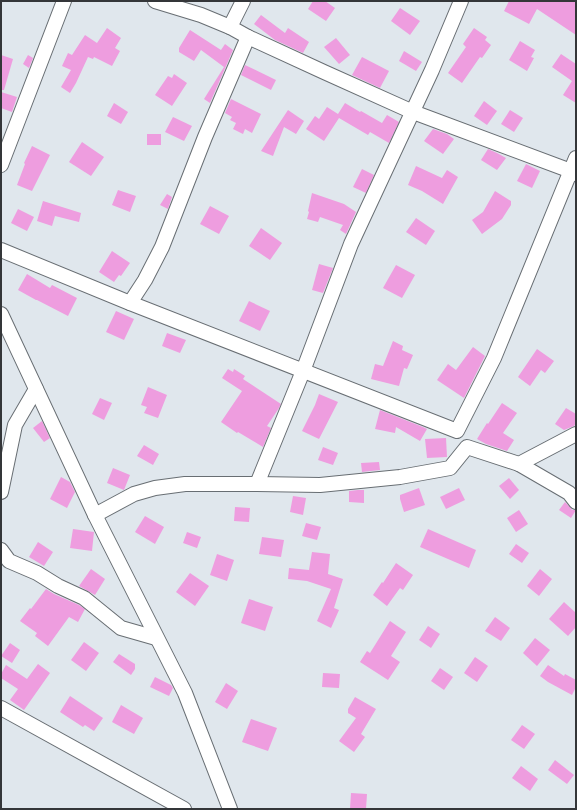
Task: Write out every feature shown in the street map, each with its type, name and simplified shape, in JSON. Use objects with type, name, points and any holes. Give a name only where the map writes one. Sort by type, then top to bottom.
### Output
[{"type":"street","points":[[1,165],[64,1]]},
{"type":"street","points":[[155,1],[201,15],[230,27],[248,37],[413,112],[574,168],[494,358],[457,431]]},
{"type":"street","points":[[230,27],[243,1]]},
{"type":"street","points":[[257,484],[304,371],[351,244],[413,112],[461,1]]},
{"type":"street","points":[[130,303],[145,280],[162,247],[205,137],[248,37]]},
{"type":"street","points":[[1,250],[130,303],[457,431],[466,446],[519,464],[569,493],[576,502]]},
{"type":"street","points":[[1,314],[95,515],[185,693],[230,809]]},
{"type":"street","points":[[1,492],[15,425],[36,389]]},
{"type":"street","points":[[519,464],[576,434]]},
{"type":"street","points":[[95,515],[134,494],[155,488],[185,484],[320,485],[400,477],[450,468],[466,446]]},
{"type":"street","points":[[1,550],[9,561],[37,573],[58,586],[84,598],[122,628],[156,638]]},
{"type":"street","points":[[1,708],[184,809]]},
{"type":"building","points":[[313,1],[325,1],[335,8],[326,21],[308,9]]},
{"type":"building","points":[[509,1],[576,1],[576,35],[537,9],[529,24],[504,11]]},
{"type":"building","points":[[400,8],[420,21],[410,35],[391,21]]},
{"type":"building","points":[[261,15],[285,33],[288,28],[309,42],[303,53],[275,40],[254,24]]},
{"type":"building","points":[[107,28],[121,38],[115,48],[120,51],[112,66],[94,57],[93,59],[88,57],[70,93],[61,87],[71,70],[62,66],[68,53],[72,55],[85,35],[97,43]]},
{"type":"building","points":[[474,28],[487,37],[485,40],[491,45],[482,58],[480,57],[462,83],[448,73],[466,47],[463,44]]},
{"type":"building","points":[[190,30],[221,50],[225,44],[233,50],[210,103],[204,99],[224,67],[201,50],[194,61],[179,52],[179,48]]},
{"type":"building","points":[[336,38],[350,55],[339,64],[324,47]]},
{"type":"building","points":[[520,41],[535,50],[531,57],[534,58],[527,71],[509,60]]},
{"type":"building","points":[[404,51],[422,62],[416,71],[399,61]]},
{"type":"building","points":[[561,54],[576,64],[576,103],[563,95],[572,81],[552,67]]},
{"type":"building","points":[[1,55],[13,59],[4,90],[1,90]]},
{"type":"building","points":[[28,55],[33,58],[29,68],[23,64]]},
{"type":"building","points":[[362,57],[389,71],[380,88],[352,75]]},
{"type":"building","points":[[245,65],[276,80],[271,90],[241,75]]},
{"type":"building","points":[[174,74],[187,83],[172,106],[155,95],[168,76],[172,78]]},
{"type":"building","points":[[1,92],[17,97],[12,112],[1,108]]},
{"type":"building","points":[[231,99],[261,114],[252,133],[245,129],[243,134],[233,129],[236,123],[230,120],[232,117],[225,113]]},
{"type":"building","points":[[484,101],[497,111],[487,125],[474,116]]},
{"type":"building","points":[[114,103],[128,112],[121,124],[107,116]]},
{"type":"building","points":[[345,103],[382,123],[387,115],[399,122],[389,143],[370,132],[368,135],[339,118],[324,141],[306,129],[315,116],[319,119],[327,107],[338,114]]},
{"type":"building","points":[[288,110],[304,121],[296,134],[284,127],[273,156],[261,151]]},
{"type":"building","points":[[510,110],[523,118],[514,132],[501,124]]},
{"type":"building","points":[[173,117],[192,126],[184,141],[165,132]]},
{"type":"building","points":[[433,129],[447,134],[454,139],[443,154],[424,141]]},
{"type":"building","points":[[147,134],[161,134],[161,145],[147,145]]},
{"type":"building","points":[[82,142],[104,157],[91,176],[69,162]]},
{"type":"building","points":[[32,146],[50,155],[32,191],[17,185],[25,164],[24,163]]},
{"type":"building","points":[[488,149],[506,158],[497,170],[481,160]]},
{"type":"building","points":[[526,164],[540,171],[532,188],[517,181]]},
{"type":"building","points":[[416,166],[442,178],[447,170],[458,177],[443,204],[422,191],[408,185]]},
{"type":"building","points":[[362,169],[374,175],[366,193],[353,187]]},
{"type":"building","points":[[118,190],[136,196],[130,212],[112,205]]},
{"type":"building","points":[[495,191],[511,201],[511,205],[502,219],[482,234],[472,220],[483,212]]},
{"type":"building","points":[[312,193],[344,204],[356,212],[346,234],[340,230],[343,225],[320,217],[318,222],[307,219]]},
{"type":"building","points":[[167,194],[172,197],[168,209],[160,205]]},
{"type":"building","points":[[43,201],[81,213],[79,222],[55,216],[52,226],[37,221]]},
{"type":"building","points":[[210,206],[229,216],[219,234],[200,224]]},
{"type":"building","points":[[18,209],[34,217],[27,231],[11,223]]},
{"type":"building","points":[[416,218],[435,231],[426,245],[406,232]]},
{"type":"building","points":[[261,228],[282,243],[270,260],[249,246]]},
{"type":"building","points":[[112,251],[130,263],[121,276],[119,275],[114,282],[99,272]]},
{"type":"building","points":[[319,264],[333,268],[323,293],[312,290]]},
{"type":"building","points":[[396,265],[415,275],[402,298],[383,288]]},
{"type":"building","points":[[27,274],[50,288],[52,285],[77,298],[68,316],[18,290]]},
{"type":"building","points":[[249,301],[270,311],[260,331],[239,321]]},
{"type":"building","points":[[116,311],[134,319],[124,340],[106,332]]},
{"type":"building","points":[[167,333],[186,340],[180,353],[162,346]]},
{"type":"building","points":[[393,341],[403,346],[402,350],[413,355],[407,369],[404,368],[399,386],[371,379],[375,364],[383,366]]},
{"type":"building","points":[[473,347],[485,356],[464,398],[437,380],[448,364],[456,370]]},
{"type":"building","points":[[537,349],[554,361],[545,373],[541,370],[530,386],[518,377]]},
{"type":"building","points":[[228,369],[233,372],[234,369],[245,376],[243,379],[281,404],[267,426],[271,428],[263,447],[238,432],[237,433],[221,422],[242,391],[222,378]]},
{"type":"building","points":[[148,387],[167,395],[158,418],[144,413],[147,407],[141,405]]},
{"type":"building","points":[[319,394],[338,402],[319,439],[302,431]]},
{"type":"building","points":[[100,398],[112,403],[104,420],[92,414]]},
{"type":"building","points":[[502,403],[517,413],[503,433],[514,440],[507,451],[486,444],[477,439]]},
{"type":"building","points":[[566,408],[576,414],[576,423],[574,426],[564,430],[555,424]]},
{"type":"building","points":[[380,410],[427,429],[420,441],[396,427],[395,433],[375,429]]},
{"type":"building","points":[[42,421],[50,438],[44,442],[33,428]]},
{"type":"building","points":[[446,438],[447,457],[427,458],[425,439]]},
{"type":"building","points":[[144,445],[159,454],[153,465],[137,456]]},
{"type":"building","points":[[323,447],[338,453],[333,465],[318,460]]},
{"type":"building","points":[[379,462],[380,470],[362,472],[361,463]]},
{"type":"building","points":[[113,468],[130,475],[124,490],[107,483]]},
{"type":"building","points":[[61,477],[70,482],[75,492],[67,508],[50,499]]},
{"type":"building","points":[[509,478],[519,490],[510,499],[499,486]]},
{"type":"building","points":[[419,488],[425,505],[404,512],[400,495]]},
{"type":"building","points":[[459,488],[465,500],[446,509],[440,497]]},
{"type":"building","points":[[364,490],[364,503],[349,502],[349,491]]},
{"type":"building","points":[[293,496],[306,498],[303,515],[290,512]]},
{"type":"building","points":[[565,502],[572,510],[576,510],[571,518],[559,510]]},
{"type":"building","points":[[235,507],[250,508],[249,522],[234,521]]},
{"type":"building","points":[[519,510],[528,524],[516,532],[507,518]]},
{"type":"building","points":[[145,516],[164,527],[155,544],[135,532]]},
{"type":"building","points":[[306,523],[321,527],[317,540],[302,536]]},
{"type":"building","points":[[73,529],[94,532],[92,551],[70,548]]},
{"type":"building","points":[[428,529],[476,550],[469,568],[420,547]]},
{"type":"building","points":[[187,532],[201,537],[197,548],[183,543]]},
{"type":"building","points":[[262,537],[284,540],[281,557],[259,554]]},
{"type":"building","points":[[38,542],[53,552],[44,566],[29,557]]},
{"type":"building","points":[[516,544],[529,553],[522,563],[509,554]]},
{"type":"building","points":[[312,552],[330,554],[328,574],[343,579],[334,608],[339,610],[331,628],[317,621],[331,589],[307,581],[288,579],[289,568],[309,570]]},
{"type":"building","points":[[217,554],[234,560],[227,581],[210,575]]},
{"type":"building","points":[[396,563],[413,575],[403,590],[400,588],[387,606],[373,595]]},
{"type":"building","points":[[91,569],[105,579],[95,595],[79,586]]},
{"type":"building","points":[[540,569],[552,579],[539,596],[527,586]]},
{"type":"building","points":[[190,573],[209,586],[195,606],[176,592]]},
{"type":"building","points":[[46,589],[85,609],[78,622],[69,617],[48,646],[35,636],[37,633],[20,621]]},
{"type":"building","points":[[249,599],[273,607],[265,631],[241,623]]},
{"type":"building","points":[[564,602],[576,613],[576,627],[568,636],[549,619]]},
{"type":"building","points":[[495,617],[510,628],[501,641],[485,631]]},
{"type":"building","points":[[390,621],[406,632],[391,656],[400,662],[388,680],[360,662],[367,651],[370,653]]},
{"type":"building","points":[[428,626],[440,634],[431,648],[419,640]]},
{"type":"building","points":[[535,638],[550,650],[537,666],[523,653]]},
{"type":"building","points":[[84,642],[99,653],[86,671],[71,660]]},
{"type":"building","points":[[10,643],[20,650],[12,663],[1,656]]},
{"type":"building","points":[[119,654],[135,664],[135,669],[131,675],[113,662]]},
{"type":"building","points":[[475,657],[488,666],[477,682],[464,673]]},
{"type":"building","points":[[38,664],[50,673],[24,710],[10,700],[18,689],[1,678],[1,674],[6,665],[27,679]]},
{"type":"building","points":[[548,665],[564,676],[565,674],[576,680],[576,687],[572,695],[540,676]]},
{"type":"building","points":[[440,668],[453,677],[444,690],[431,681]]},
{"type":"building","points":[[323,673],[340,674],[339,688],[322,687]]},
{"type":"building","points":[[155,677],[171,685],[173,688],[169,696],[150,687]]},
{"type":"building","points":[[226,683],[238,691],[227,709],[215,702]]},
{"type":"building","points":[[70,696],[103,718],[94,731],[85,725],[83,727],[60,712]]},
{"type":"building","points":[[355,697],[376,709],[361,734],[365,737],[354,752],[339,741],[356,718],[348,713],[348,709]]},
{"type":"building","points":[[121,705],[143,718],[134,734],[112,722]]},
{"type":"building","points":[[251,719],[277,728],[268,751],[242,742]]},
{"type":"building","points":[[522,725],[535,734],[524,749],[511,740]]},
{"type":"building","points":[[555,760],[574,775],[567,784],[548,770]]},
{"type":"building","points":[[521,766],[538,779],[530,791],[512,778]]},
{"type":"building","points":[[351,793],[367,794],[366,809],[350,809]]}]
